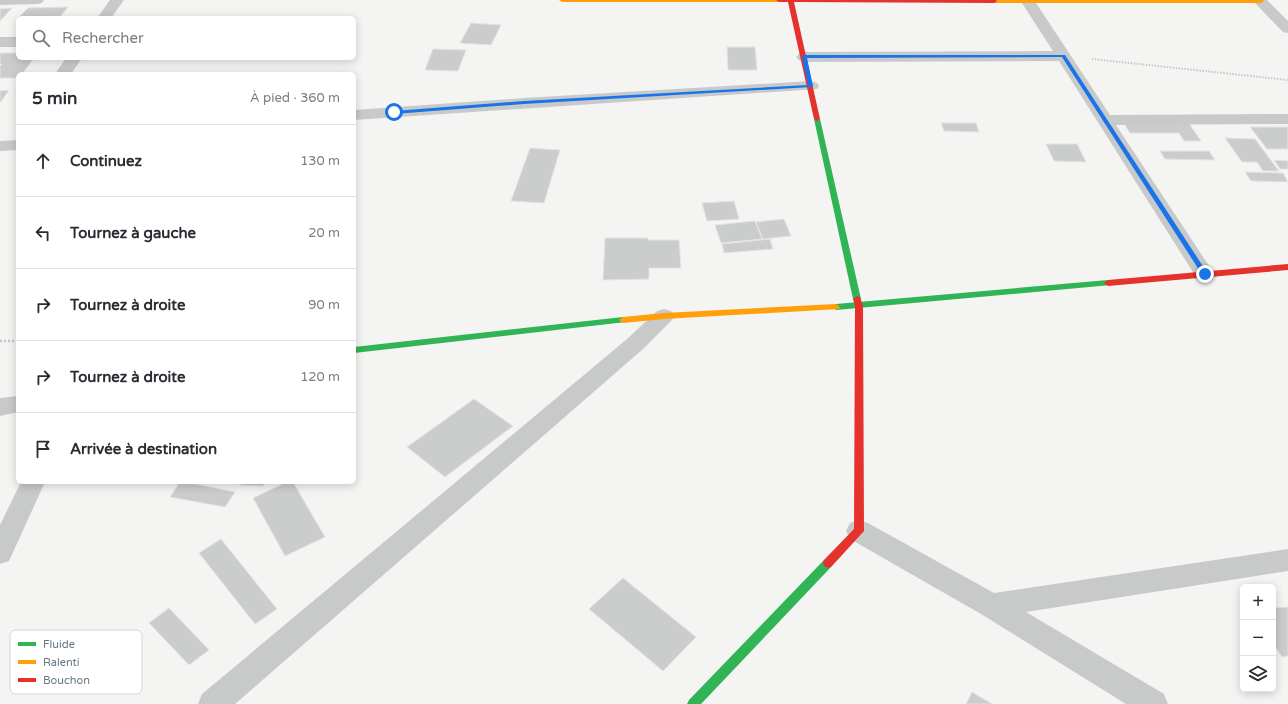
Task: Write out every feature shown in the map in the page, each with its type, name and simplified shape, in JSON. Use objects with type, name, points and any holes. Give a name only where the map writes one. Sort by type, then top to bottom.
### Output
[{"type":"street","points":[[0,1],[37,0]]},
{"type":"street","points":[[105,16],[117,0]]},
{"type":"street","points":[[562,0],[1260,1],[1288,29]]},
{"type":"street","points":[[693,704],[859,531],[860,306],[791,0]]},
{"type":"street","points":[[1027,0],[1205,274]]},
{"type":"street","points":[[0,42],[16,42]]},
{"type":"street","points":[[804,57],[1064,56]]},
{"type":"street","points":[[64,72],[73,60]]},
{"type":"street","points":[[356,115],[524,103],[811,86]]},
{"type":"street","points":[[1105,120],[1288,119]]},
{"type":"street","points":[[356,350],[664,316],[860,306],[1288,267]]},
{"type":"street","points":[[213,704],[629,349],[664,316]]},
{"type":"street","points":[[0,407],[16,404]]},
{"type":"street","points":[[0,553],[32,484]]},
{"type":"street","points":[[859,531],[991,605],[1153,704]]},
{"type":"street","points":[[991,605],[1288,560]]},
{"type":"path","points":[[1064,56],[1199,72],[1288,80]]},
{"type":"path","points":[[0,341],[16,341]]},
{"type":"building","points":[[68,7],[61,16],[20,16],[28,8]]},
{"type":"building","points":[[12,8],[0,21],[0,9]]},
{"type":"building","points":[[471,23],[501,25],[491,45],[460,43]]},
{"type":"building","points":[[727,47],[755,47],[757,70],[728,70]]},
{"type":"building","points":[[433,49],[466,50],[458,71],[425,70]]},
{"type":"building","points":[[0,53],[16,53],[16,60],[32,60],[24,72],[16,72],[16,78],[0,78],[0,66],[2,64],[0,64]]},
{"type":"building","points":[[9,90],[0,103],[0,91]]},
{"type":"building","points":[[1123,122],[1188,122],[1201,141],[1184,141],[1179,133],[1130,133]]},
{"type":"building","points":[[941,123],[976,123],[979,132],[944,131]]},
{"type":"building","points":[[1250,127],[1288,127],[1288,149],[1267,149]]},
{"type":"building","points":[[1225,138],[1255,139],[1279,171],[1263,171],[1257,162],[1242,162]]},
{"type":"building","points":[[1046,144],[1077,144],[1086,162],[1054,161]]},
{"type":"building","points":[[530,148],[560,150],[544,203],[511,201]]},
{"type":"building","points":[[1160,151],[1209,151],[1215,160],[1165,159]]},
{"type":"building","points":[[1274,160],[1288,161],[1288,169],[1280,169]]},
{"type":"building","points":[[1245,172],[1283,173],[1288,182],[1251,181]]},
{"type":"building","points":[[734,201],[739,219],[707,221],[702,203]]},
{"type":"building","points":[[784,219],[791,236],[763,239],[756,222]]},
{"type":"building","points":[[755,221],[762,239],[721,243],[715,225]]},
{"type":"building","points":[[605,238],[679,240],[681,268],[649,268],[649,279],[603,280]]},
{"type":"building","points":[[770,239],[773,249],[724,253],[722,244]]},
{"type":"building","points":[[474,399],[513,426],[445,477],[407,447]]},
{"type":"building","points":[[179,484],[195,484],[235,492],[225,507],[170,497]]},
{"type":"building","points":[[240,484],[264,484],[263,486]]},
{"type":"building","points":[[283,484],[294,484],[325,537],[285,556],[253,498]]},
{"type":"building","points":[[221,539],[277,609],[255,624],[199,553]]},
{"type":"building","points":[[623,578],[696,637],[663,671],[589,609]]},
{"type":"building","points":[[1288,607],[1288,656],[1282,657],[1276,648],[1276,608]]},
{"type":"building","points":[[169,608],[209,650],[189,665],[149,623]]},
{"type":"building","points":[[972,692],[992,704],[966,704]]},
{"type":"traffic: fast","points":[[817,119],[857,299]]},
{"type":"traffic: fast","points":[[836,307],[1108,283]]},
{"type":"traffic: fast","points":[[356,350],[623,320]]},
{"type":"traffic: fast","points":[[693,704],[828,563]]},
{"type":"traffic: slow","points":[[562,0],[779,0]]},
{"type":"traffic: slow","points":[[994,1],[1261,1]]},
{"type":"traffic: slow","points":[[623,320],[664,316],[836,307]]},
{"type":"traffic: jam","points":[[779,0],[994,1]]},
{"type":"traffic: jam","points":[[791,0],[817,119]]},
{"type":"traffic: jam","points":[[1108,283],[1288,267]]},
{"type":"traffic: jam","points":[[828,563],[859,531],[859,306],[857,299]]},
{"type":"route","points":[[394,112],[811,86],[804,57],[1064,56],[1205,274]]}]
